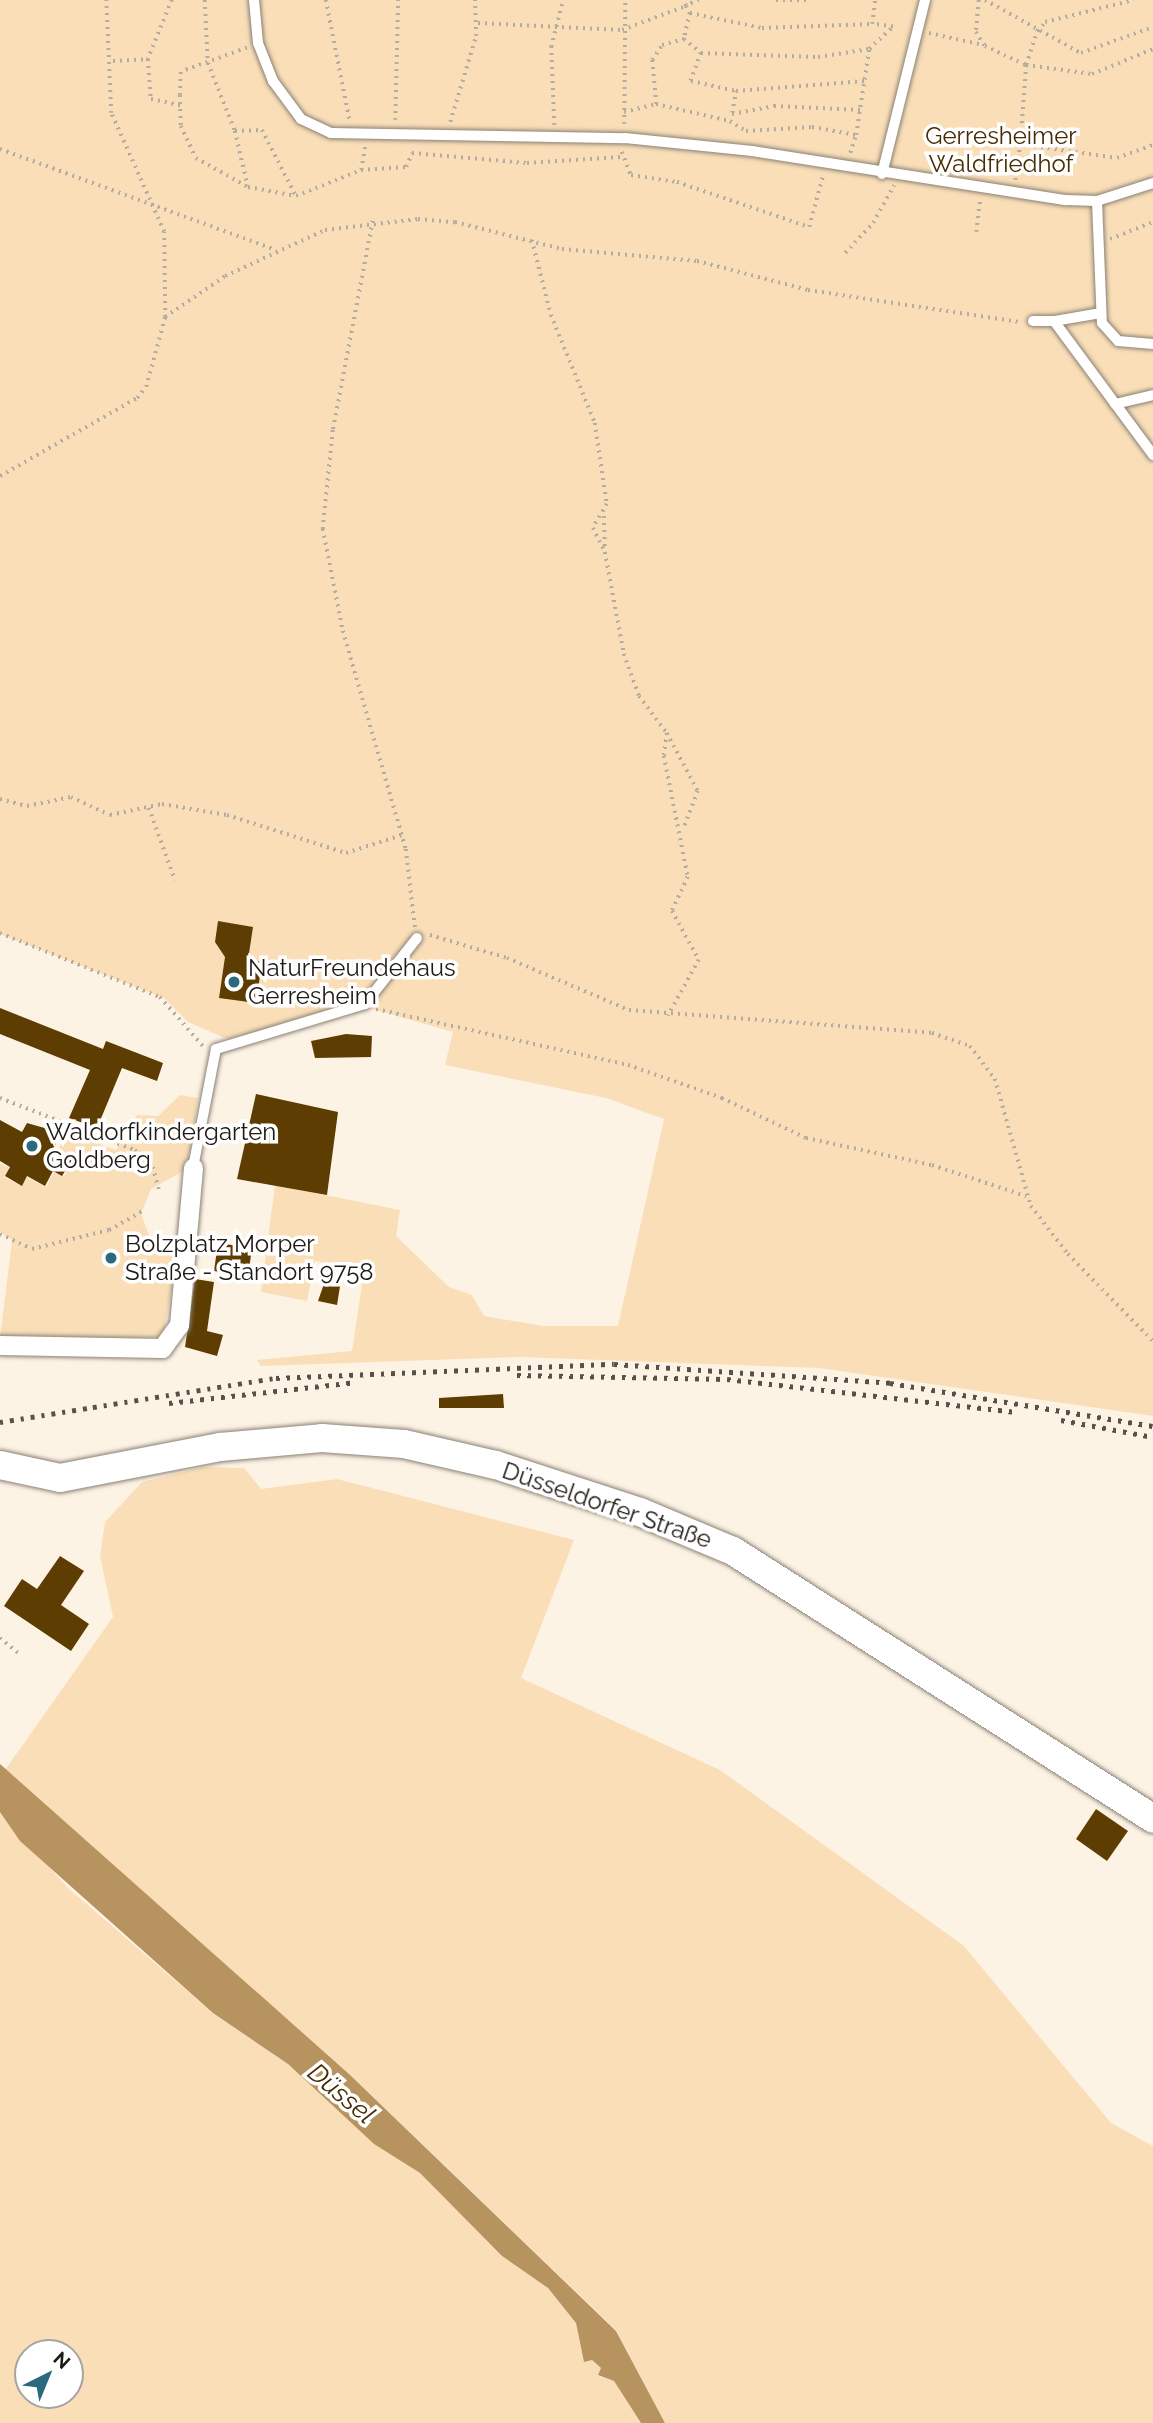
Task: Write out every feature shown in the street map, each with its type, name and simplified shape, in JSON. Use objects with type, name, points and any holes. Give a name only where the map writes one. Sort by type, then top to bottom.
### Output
[{"type":"main road","name":"Düsseldorfer Straße","points":[[0,1465],[30,1475],[75,1476],[220,1447],[322,1438],[404,1444],[507,1469],[640,1512],[733,1551],[1153,1819]]},
{"type":"street","points":[[0,1345],[162,1348],[178,1325],[190,1178]]},
{"type":"lane","points":[[254,0],[258,43],[273,81],[300,119],[351,135],[396,131],[448,131],[625,138],[826,164],[982,191],[1097,201],[1153,183]]},
{"type":"lane","points":[[882,174],[925,0]]},
{"type":"lane","points":[[1097,201],[1101,313],[1107,335],[1131,346],[1153,344]]},
{"type":"lane","points":[[1029,322],[1055,321],[1101,313]]},
{"type":"lane","points":[[1055,321],[1153,455]]},
{"type":"lane","points":[[1115,404],[1153,395]]},
{"type":"lane","points":[[190,1178],[213,1058],[229,1040],[365,1004],[417,938]]},
{"type":"path","points":[[106,0],[113,72],[113,61]]},
{"type":"path","points":[[172,0],[148,59],[151,99],[180,105]]},
{"type":"path","points":[[205,0],[201,17],[208,63],[235,131],[248,187]]},
{"type":"path","points":[[326,0],[350,95],[351,135]]},
{"type":"path","points":[[396,131],[398,0]]},
{"type":"path","points":[[448,131],[478,23],[475,0]]},
{"type":"path","points":[[554,135],[551,47],[559,32],[563,0]]},
{"type":"path","points":[[625,0],[622,30],[625,138],[621,157],[631,175],[677,182],[809,227],[826,164]]},
{"type":"path","points":[[682,0],[690,13],[684,39]]},
{"type":"path","points":[[478,23],[559,32],[622,30],[699,0]]},
{"type":"path","points":[[776,0],[808,0]]},
{"type":"path","points":[[872,24],[875,0]]},
{"type":"path","points":[[979,0],[976,32],[985,46]]},
{"type":"path","points":[[985,0],[1081,53],[1152,24]]},
{"type":"path","points":[[1013,195],[1026,65],[1037,31],[1045,22],[1133,0]]},
{"type":"path","points":[[690,13],[762,28],[872,24],[917,30],[985,46],[1026,65],[1092,74],[1153,48]]},
{"type":"path","points":[[684,39],[701,52],[818,57],[869,49],[893,27]]},
{"type":"path","points":[[656,104],[652,60],[662,45],[684,39]]},
{"type":"path","points":[[258,43],[181,72],[180,105],[196,158],[248,187],[296,196],[361,170],[406,167],[412,153],[527,163],[621,157]]},
{"type":"path","points":[[624,112],[656,104],[730,121],[746,131],[812,127],[856,135],[869,49]]},
{"type":"path","points":[[701,52],[691,81],[736,91],[865,81]]},
{"type":"path","points":[[113,61],[148,59]]},
{"type":"path","points":[[0,476],[137,398],[146,387],[165,317],[168,276],[157,206],[120,141],[111,113],[113,61]]},
{"type":"path","points":[[730,121],[736,91]]},
{"type":"path","points":[[732,114],[774,106],[861,110]]},
{"type":"path","points":[[235,131],[262,130],[296,196]]},
{"type":"path","points":[[361,170],[368,134]]},
{"type":"path","points":[[1020,144],[1117,158],[1153,145]]},
{"type":"path","points":[[0,149],[276,250]]},
{"type":"path","points":[[845,253],[873,223],[899,178]]},
{"type":"path","points":[[976,232],[982,191]]},
{"type":"path","points":[[165,317],[190,296],[276,250],[325,230],[373,221],[455,222],[562,249],[697,261],[808,290],[1029,322]]},
{"type":"path","points":[[373,221],[333,430],[323,529],[343,631],[401,835],[417,938],[450,937],[607,1003],[668,1016],[955,1039],[981,1056],[995,1079],[1026,1196],[1068,1254],[1153,1342]]},
{"type":"path","points":[[1099,242],[1153,222]]},
{"type":"path","points":[[532,240],[551,314],[595,423],[605,552],[624,654],[639,696],[667,733],[698,791],[684,828]]},
{"type":"path","points":[[603,513],[593,527],[605,552]]},
{"type":"path","points":[[667,733],[664,756],[684,828],[688,877],[672,911],[699,960],[668,1016]]},
{"type":"path","points":[[0,799],[27,806],[71,796],[110,815],[149,807],[227,815],[346,853],[401,835]]},
{"type":"path","points":[[149,807],[175,880]]},
{"type":"path","points":[[0,933],[160,997],[213,1058]]},
{"type":"path","points":[[365,1004],[653,1072],[806,1138],[932,1165],[1026,1196]]},
{"type":"path","points":[[0,1098],[135,1150],[153,1167],[159,1189]]},
{"type":"path","points":[[0,1234],[32,1249],[109,1230],[144,1210]]},
{"type":"path","points":[[0,1638],[20,1654]]},
{"type":"green space","name":"Gerresheimer Waldfriedhof","points":[[0,0],[1153,0],[1153,1416],[819,1368],[520,1357],[261,1366],[257,1360],[352,1351],[364,1271],[315,1261],[307,1301],[261,1292],[275,1185],[400,1210],[396,1236],[449,1287],[472,1295],[484,1316],[543,1326],[618,1326],[664,1119],[606,1098],[445,1065],[453,1032],[365,1007],[405,940],[364,1003],[227,1039],[188,1022],[164,998],[0,934]]},
{"type":"green space","points":[[180,1095],[198,1098],[187,1169],[151,1189],[141,1214],[149,1235],[177,1258],[163,1337],[0,1338],[12,1240],[0,1232],[0,1163],[9,1168],[4,1177],[22,1186],[27,1177],[46,1187],[54,1172],[64,1176],[73,1159],[59,1148],[67,1132],[116,1150],[137,1115],[158,1116]]},
{"type":"green space","points":[[204,1467],[244,1468],[261,1489],[337,1479],[574,1540],[521,1678],[720,1770],[964,1946],[1111,2123],[1153,2146],[1153,2423],[665,2423],[616,2330],[349,2074],[5,1770],[113,1617],[100,1556],[105,1522],[142,1482]]},
{"type":"green space","points":[[0,1812],[68,1888],[213,2013],[288,2064],[374,2144],[420,2173],[502,2256],[548,2288],[576,2323],[584,2361],[592,2360],[601,2368],[598,2376],[614,2381],[641,2423],[0,2423]]},
{"type":"water","name":"Düssel","points":[[0,1764],[349,2074],[616,2331],[665,2423],[641,2423],[614,2381],[598,2375],[601,2368],[592,2360],[584,2362],[576,2323],[548,2288],[502,2256],[420,2173],[374,2144],[288,2064],[213,2013],[20,1841],[0,1812]]},
{"type":"building","points":[[218,921],[253,927],[248,960],[262,962],[256,1003],[219,998],[225,957],[215,942]]},
{"type":"building","points":[[0,1008],[103,1049],[106,1041],[163,1063],[157,1081],[122,1068],[97,1128],[69,1118],[90,1070],[0,1034]]},
{"type":"building","points":[[346,1034],[372,1036],[371,1057],[315,1058],[311,1041]]},
{"type":"building","points":[[256,1094],[338,1112],[327,1195],[237,1179]]},
{"type":"building","points":[[0,1120],[22,1132],[27,1123],[48,1129],[58,1140],[53,1149],[72,1160],[62,1176],[53,1171],[45,1186],[27,1176],[22,1186],[5,1176],[10,1167],[0,1161]]},
{"type":"building","points":[[218,1243],[252,1248],[248,1276],[214,1271]]},
{"type":"building","points":[[326,1278],[341,1280],[337,1305],[318,1301]]},
{"type":"building","points":[[195,1279],[214,1282],[207,1331],[223,1335],[217,1356],[185,1347]]},
{"type":"building","points":[[503,1394],[504,1408],[439,1408],[439,1398]]},
{"type":"building","points":[[60,1556],[84,1571],[61,1605],[89,1624],[71,1651],[4,1606],[22,1579],[37,1589]]},
{"type":"building","points":[[1096,1809],[1128,1831],[1107,1861],[1076,1839]]},
{"type":"railway","points":[[0,1422],[276,1378],[614,1364],[890,1383],[1153,1426]]},
{"type":"railway","points":[[517,1375],[727,1379],[1016,1412]]},
{"type":"railway","points":[[169,1403],[357,1382]]},
{"type":"railway","points":[[1061,1420],[1153,1437]]},
{"type":"place","name":"NaturFreundehaus Gerresheim","points":[[234,982]]},
{"type":"place","name":"Waldorfkindergarten Goldberg","points":[[32,1146]]},
{"type":"place","name":"Bolzplatz Morper Straße - Standort 9758","points":[[111,1258]]}]
